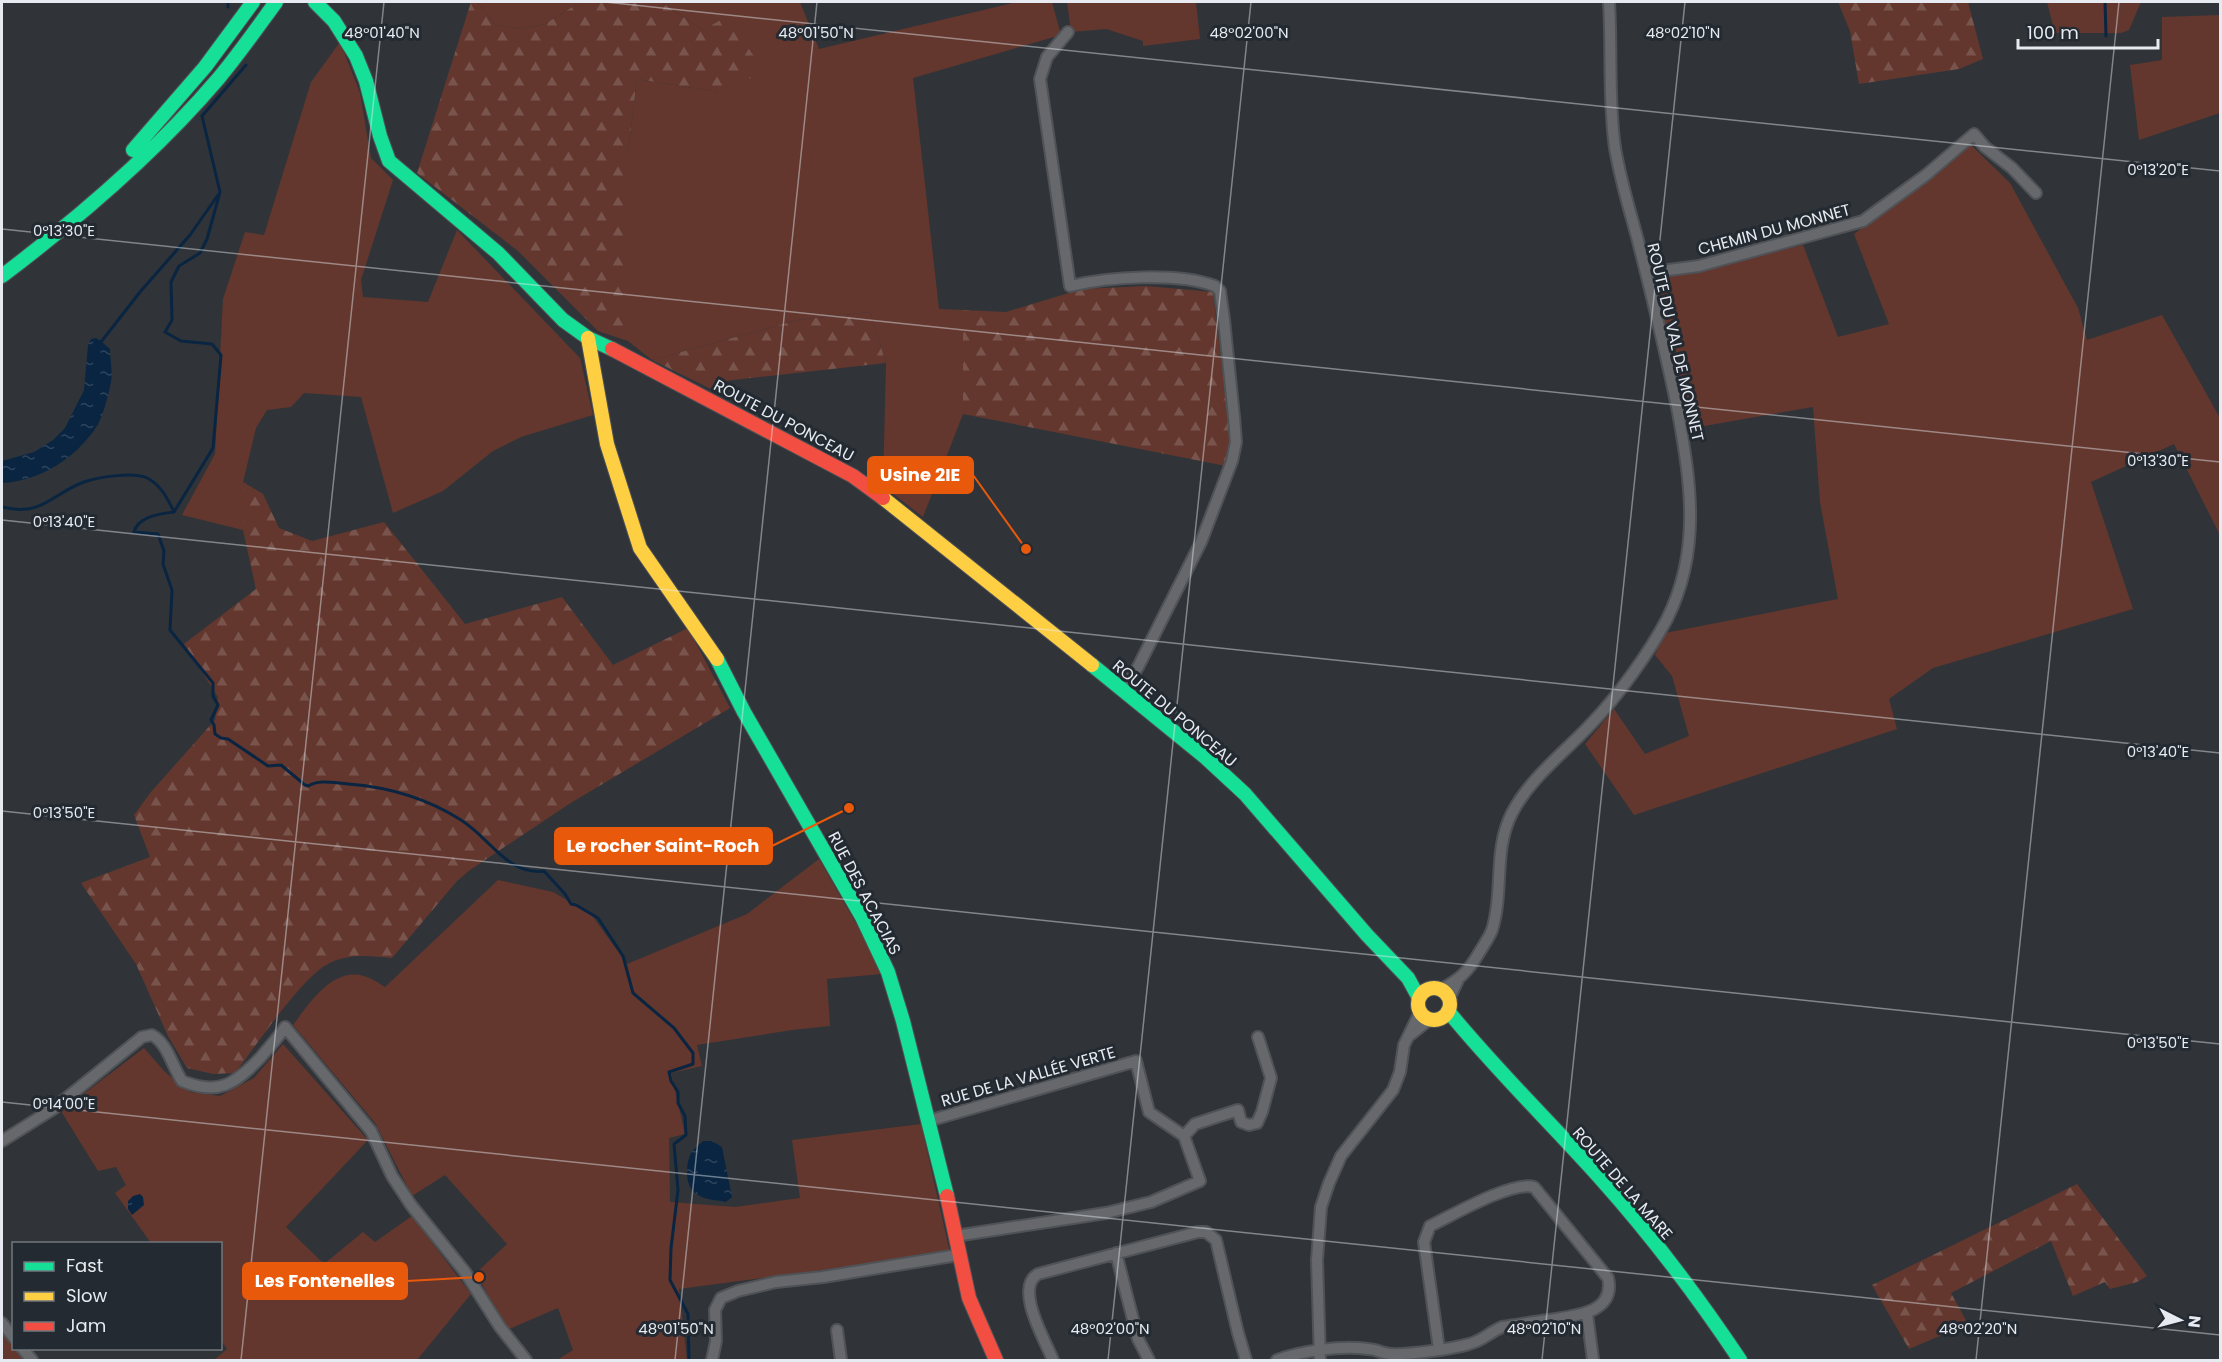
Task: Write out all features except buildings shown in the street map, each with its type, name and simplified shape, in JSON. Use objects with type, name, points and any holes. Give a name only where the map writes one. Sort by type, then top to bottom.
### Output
[{"type":"main road","points":[[2,259],[85,194],[133,150],[205,67],[253,2]]},
{"type":"main road","name":"ROUTE DU PONCEAU","points":[[315,2],[345,33],[369,91],[379,137],[389,161],[498,253],[563,320],[588,338],[634,359],[853,476],[913,520],[1205,757],[1245,794],[1367,935],[1434,1004]]},
{"type":"main road","points":[[2,276],[114,185],[182,118],[219,78],[273,6]]},
{"type":"main road","name":"RUE DES ACACIAS","points":[[588,338],[607,444],[640,548],[720,663],[744,712],[876,945],[888,972],[941,1168],[969,1298],[996,1360]]},
{"type":"main road","name":"ROUTE DE LA MARE","points":[[1434,1004],[1469,1038],[1602,1180],[1707,1310],[1740,1360]]},
{"type":"street","name":"ROUTE DU VAL DE MONNET","points":[[1320,1355],[1317,1260],[1321,1207],[1341,1156],[1393,1090],[1400,1072],[1404,1045],[1408,1037],[1434,1004],[1468,971],[1491,932],[1496,909],[1500,852],[1511,815],[1525,790],[1595,721],[1626,682],[1666,620],[1680,588],[1691,543],[1689,482],[1665,346],[1615,150],[1610,103],[1609,2]]},
{"type":"street","points":[[1068,32],[1047,57],[1040,79],[1070,286],[1103,279],[1146,278],[1172,279],[1215,286],[1220,291],[1234,417],[1236,442],[1232,461],[1201,542],[1138,667],[1123,690]]},
{"type":"street","name":"CHEMIN DU MONNET","points":[[1646,273],[1699,266],[1863,221],[1926,175],[1974,134],[2036,193]]},
{"type":"street","points":[[2,1141],[53,1109],[142,1037],[152,1035],[157,1038],[168,1053],[182,1081],[194,1086],[217,1088],[230,1084],[246,1072],[279,1037],[285,1027],[371,1131],[392,1176],[411,1205],[465,1272],[500,1327],[526,1360]]},
{"type":"street","points":[[955,1236],[1106,1212],[1151,1202],[1200,1181],[1184,1136],[1195,1124],[1238,1110],[1241,1122],[1249,1125],[1257,1123],[1262,1112],[1271,1078],[1258,1037]]},
{"type":"street","name":"RUE DE LA VALLÉE VERTE","points":[[928,1120],[1137,1061],[1149,1112],[1184,1136]]},
{"type":"street","points":[[1277,1360],[1307,1351],[1320,1355],[1368,1348],[1389,1354],[1439,1349],[1468,1345],[1502,1327],[1587,1314],[1600,1306],[1607,1297],[1610,1286],[1608,1278],[1539,1190],[1521,1185],[1440,1221],[1430,1226],[1426,1232],[1424,1242],[1439,1349]]},
{"type":"street","points":[[1053,1360],[1028,1298],[1028,1285],[1031,1278],[1038,1274],[1198,1232],[1213,1236],[1216,1240],[1246,1360]]},
{"type":"street","points":[[1116,1253],[1138,1339],[1149,1360]]},
{"type":"street","points":[[712,1360],[716,1341],[715,1310],[722,1298],[738,1291],[776,1282],[823,1278],[958,1255]]},
{"type":"street","points":[[1587,1314],[1593,1360]]},
{"type":"street","points":[[2,1323],[12,1336]]},
{"type":"street","points":[[837,1330],[841,1360]]},
{"type":"green space","points":[[471,2],[477,2],[496,25],[521,29],[545,24],[580,2],[661,2],[703,30],[726,17],[761,66],[755,76],[719,92],[637,79],[628,152],[628,341],[598,331],[518,251],[417,173]]},
{"type":"green space","points":[[477,2],[580,2],[545,24],[521,29],[496,25]]},
{"type":"green space","points":[[661,2],[800,2],[819,49],[1017,2],[1052,2],[1061,35],[913,78],[939,309],[963,310],[963,414],[923,517],[883,486],[886,363],[870,312],[798,320],[652,360],[628,341],[628,152],[637,79],[719,92],[703,30]]},
{"type":"green space","points":[[1067,2],[1196,2],[1200,39],[1143,46],[1143,41],[1106,29],[1071,32]]},
{"type":"green space","points":[[1838,2],[1968,2],[1983,59],[1959,69],[1859,84],[1850,31]]},
{"type":"green space","points":[[2047,2],[2141,2],[2129,30],[2121,33],[2055,33]]},
{"type":"green space","points":[[2220,15],[2220,113],[2139,140],[2130,65],[2162,60],[2162,17]]},
{"type":"green space","points":[[340,42],[360,93],[371,158],[393,180],[361,280],[363,297],[428,302],[457,230],[580,358],[593,415],[521,437],[493,451],[443,491],[393,513],[361,397],[304,393],[291,407],[267,410],[256,428],[243,482],[243,530],[182,515],[215,454],[223,299],[245,232],[264,235],[311,82]]},
{"type":"green space","points":[[1971,145],[2010,183],[2078,308],[2087,340],[2162,315],[2220,418],[2220,535],[2174,444],[2091,482],[2133,609],[1933,668],[1889,699],[1897,729],[1634,815],[1585,744],[1614,709],[1645,754],[1689,736],[1672,676],[1655,655],[1665,633],[1838,599],[1820,502],[1813,407],[1687,429],[1657,287],[1663,278],[1803,245],[1838,337],[1889,324],[1854,234]]},
{"type":"green space","points":[[1146,286],[1213,292],[1230,436],[1226,466],[963,414],[963,310],[1006,312],[1082,289]]},
{"type":"green space","points":[[870,312],[886,363],[724,381],[715,391],[652,360],[798,320]]},
{"type":"green space","points":[[243,482],[263,494],[279,528],[312,541],[384,522],[465,624],[562,597],[613,665],[688,628],[730,708],[569,804],[470,870],[457,881],[392,958],[359,956],[343,958],[317,971],[292,997],[235,1073],[213,1074],[187,1068],[168,1036],[136,964],[81,883],[150,857],[134,815],[151,792],[215,720],[218,697],[184,644],[256,589],[243,530]]},
{"type":"green space","points":[[819,859],[870,948],[881,974],[827,979],[830,1026],[697,1045],[702,1066],[671,1073],[685,1134],[669,1138],[670,1202],[735,1207],[800,1198],[792,1140],[921,1124],[950,1253],[679,1289],[687,1360],[557,1360],[573,1350],[558,1308],[507,1330],[476,1273],[507,1244],[445,1175],[412,1196],[375,1123],[293,1025],[323,989],[342,977],[364,976],[385,987],[498,880],[553,892],[591,914],[627,964],[747,914]]},
{"type":"green space","points":[[283,1044],[368,1140],[286,1227],[324,1264],[363,1232],[375,1242],[412,1216],[471,1294],[417,1360],[214,1360],[227,1349],[222,1342],[222,1242],[150,1242],[115,1193],[126,1185],[116,1167],[98,1171],[61,1111],[144,1048],[165,1072],[190,1092],[220,1096],[254,1078]]},
{"type":"green space","points":[[2077,1184],[2147,1276],[2137,1282],[2110,1289],[2105,1282],[2073,1296],[2051,1241],[1951,1293],[1968,1324],[1909,1349],[1872,1285]]},
{"type":"green space","points":[[2,1315],[12,1328],[12,1350],[31,1350],[40,1360],[2,1360]]},
{"type":"water","points":[[96,338],[110,349],[112,374],[106,405],[97,426],[79,448],[56,466],[30,478],[2,483],[2,461],[34,452],[53,440],[65,428],[84,390],[88,345],[91,339]]},
{"type":"water","points":[[703,1141],[712,1141],[722,1147],[732,1197],[726,1202],[701,1197],[688,1183],[687,1166],[690,1155]]},
{"type":"water","points":[[140,1194],[144,1205],[132,1215],[128,1209],[128,1201]]},
{"type":"waterway","points":[[228,2],[228,7]]},
{"type":"waterway","points":[[2105,2],[2106,36]]},
{"type":"waterway","points":[[246,65],[202,116],[220,192],[207,239],[200,253],[179,266],[171,282],[172,320],[165,332],[181,341],[212,344],[221,355],[213,448],[174,512],[145,519],[140,522],[134,532],[158,534],[164,551],[163,564],[172,590],[170,630],[213,683],[213,696],[218,705],[211,720],[215,734],[228,739],[268,766],[281,765],[308,786],[332,782],[393,791],[421,800],[461,820],[520,868],[544,871],[571,904],[598,918],[623,956],[633,993],[674,1028],[693,1053],[693,1064],[669,1072],[671,1081],[678,1092],[678,1103],[685,1116],[686,1135],[674,1144],[678,1190],[671,1248],[670,1280],[688,1314],[689,1360]]},
{"type":"waterway","points":[[101,342],[140,292],[190,235],[218,195]]},
{"type":"waterway","points":[[2,507],[16,509],[37,507],[84,482],[98,478],[135,475],[149,479],[157,485],[174,512]]},
{"type":"traffic: fast","points":[[133,150],[205,67],[253,2]]},
{"type":"traffic: fast","points":[[2,276],[60,231],[169,133],[226,70],[276,2]]},
{"type":"traffic: fast","points":[[315,2],[334,21],[356,56],[366,81],[389,161],[498,253],[563,320],[588,338],[612,349]]},
{"type":"traffic: fast","points":[[717,659],[744,712],[862,917],[888,972],[903,1021],[947,1196]]},
{"type":"traffic: fast","points":[[1092,665],[1205,757],[1245,794],[1367,935],[1408,978],[1419,998]]},
{"type":"traffic: fast","points":[[1448,1011],[1638,1222],[1691,1290],[1740,1360]]},
{"type":"traffic: slow","points":[[588,338],[607,444],[640,548],[717,659]]},
{"type":"traffic: slow","points":[[883,498],[1092,665]]},
{"type":"traffic: slow","points":[[1434,988],[1445,993],[1450,1004],[1445,1015],[1434,1020],[1423,1015],[1418,1004],[1423,993],[1434,988]]},
{"type":"traffic: jam","points":[[612,349],[853,476],[883,498]]},
{"type":"traffic: jam","points":[[947,1196],[969,1298],[996,1360]]},
{"type":"place","name":"Usine 2IE","points":[[1026,549]]},
{"type":"place","name":"Le rocher Saint-Roch","points":[[849,808]]},
{"type":"place","name":"Les Fontenelles","points":[[479,1277]]}]
